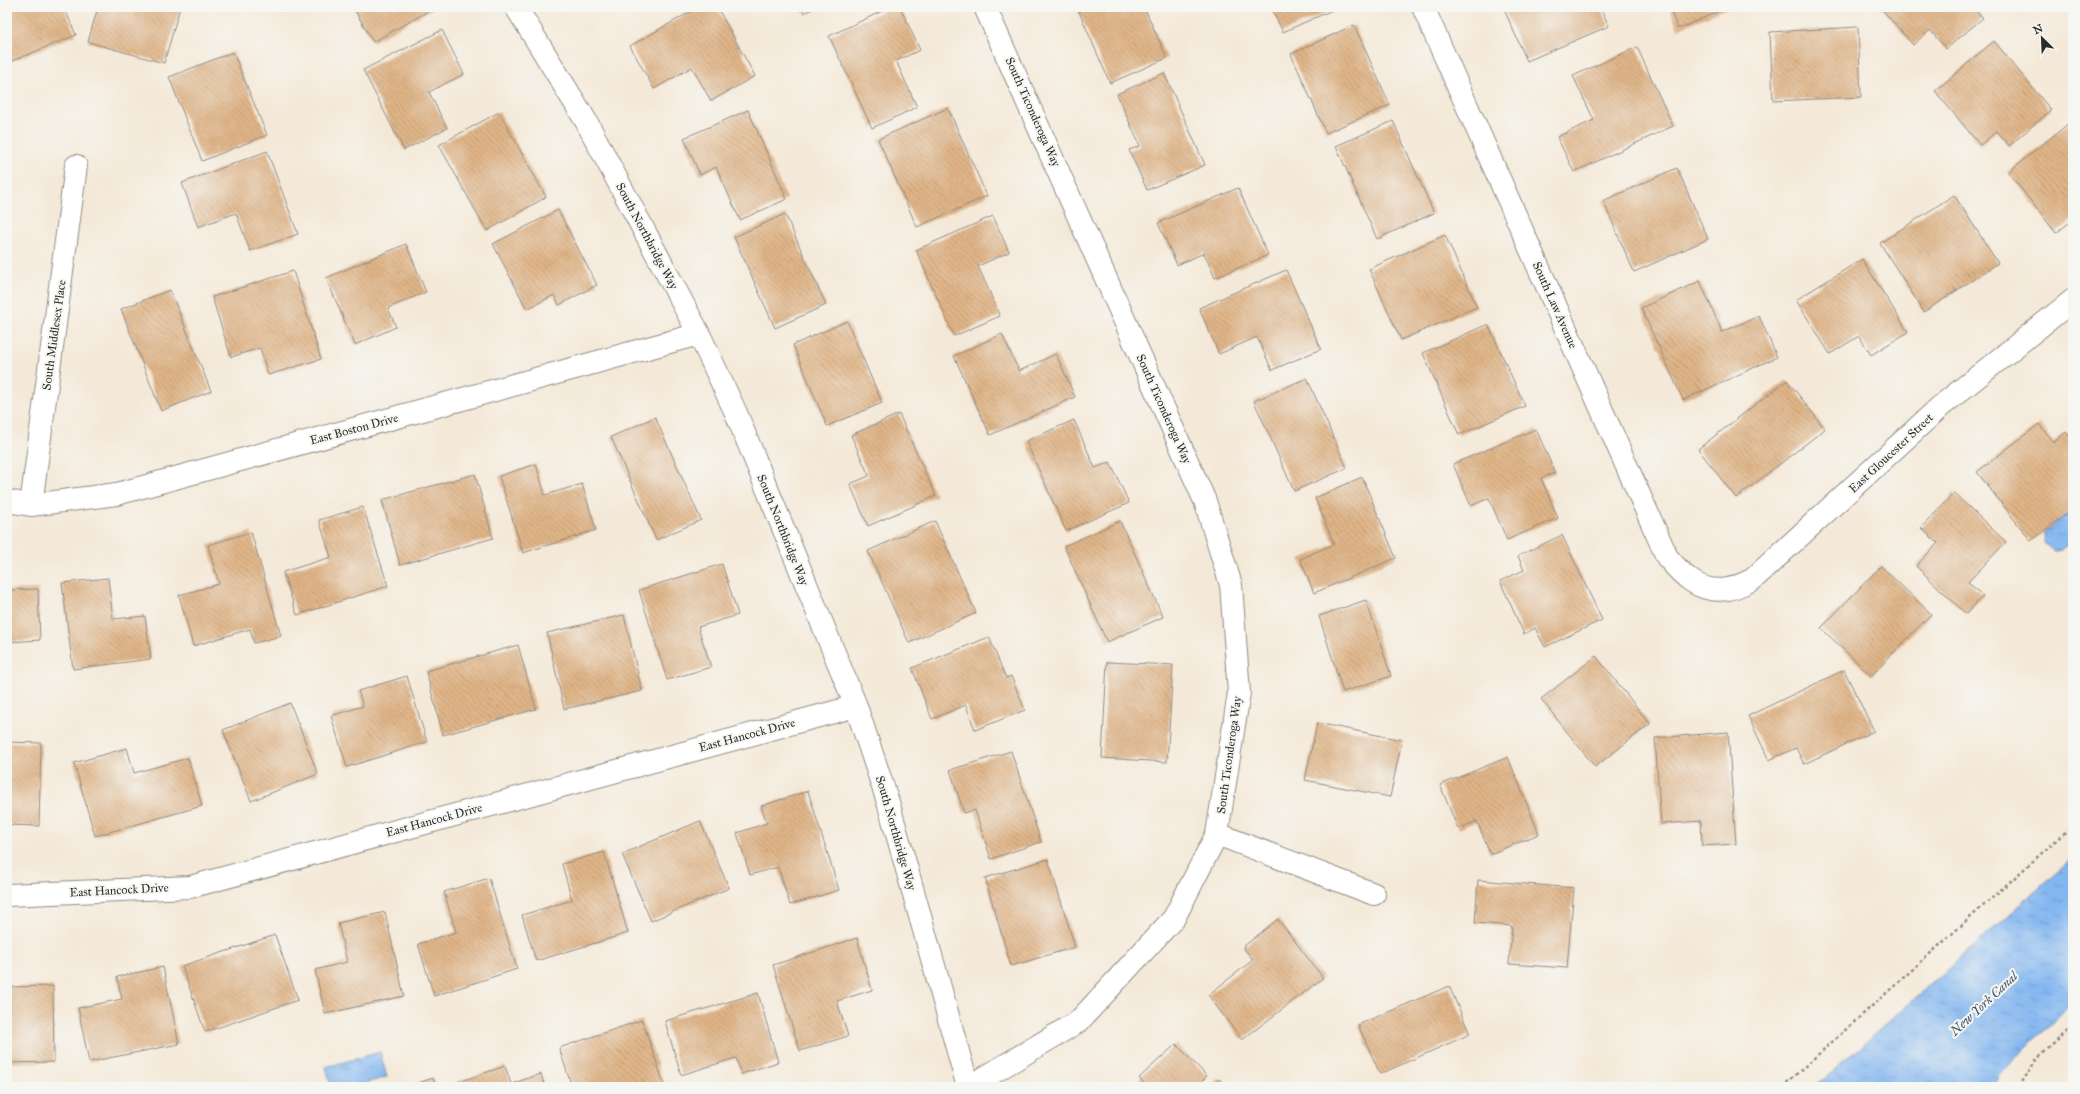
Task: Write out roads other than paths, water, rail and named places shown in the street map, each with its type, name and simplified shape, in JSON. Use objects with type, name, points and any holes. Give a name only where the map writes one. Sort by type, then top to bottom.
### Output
[{"type":"street","name":"South Northbridge Way","points":[[516,7],[586,121],[699,334],[736,413],[856,706],[888,802],[968,1087]]},
{"type":"street","name":"South Ticonderoga Way","points":[[968,1087],[1079,1021],[1174,918],[1217,834],[1239,693],[1231,585],[1205,501],[985,7]]},
{"type":"street","name":"South Law Avenue","points":[[1423,7],[1667,557],[1683,577],[1704,588]]},
{"type":"street","name":"South Middlesex Place","points":[[31,504],[76,166]]},
{"type":"street","name":"East Gloucester Street","points":[[1704,588],[1728,589],[1752,580],[1941,406],[2073,300]]},
{"type":"street","name":"East Boston Drive","points":[[7,501],[31,504],[117,494],[699,334]]},
{"type":"street","name":"East Hancock Drive","points":[[7,895],[190,887],[856,706]]},
{"type":"street","points":[[1217,834],[1374,894]]},
{"type":"water","points":[[2071,509],[2073,509],[2073,538],[2061,550],[2055,551],[2046,543],[2044,532]]},
{"type":"water","name":"New York Canal","points":[[2073,858],[2073,1002],[2000,1073],[1995,1087],[1815,1087]]},
{"type":"water","points":[[380,1052],[387,1077],[352,1087],[331,1087],[326,1067]]}]
